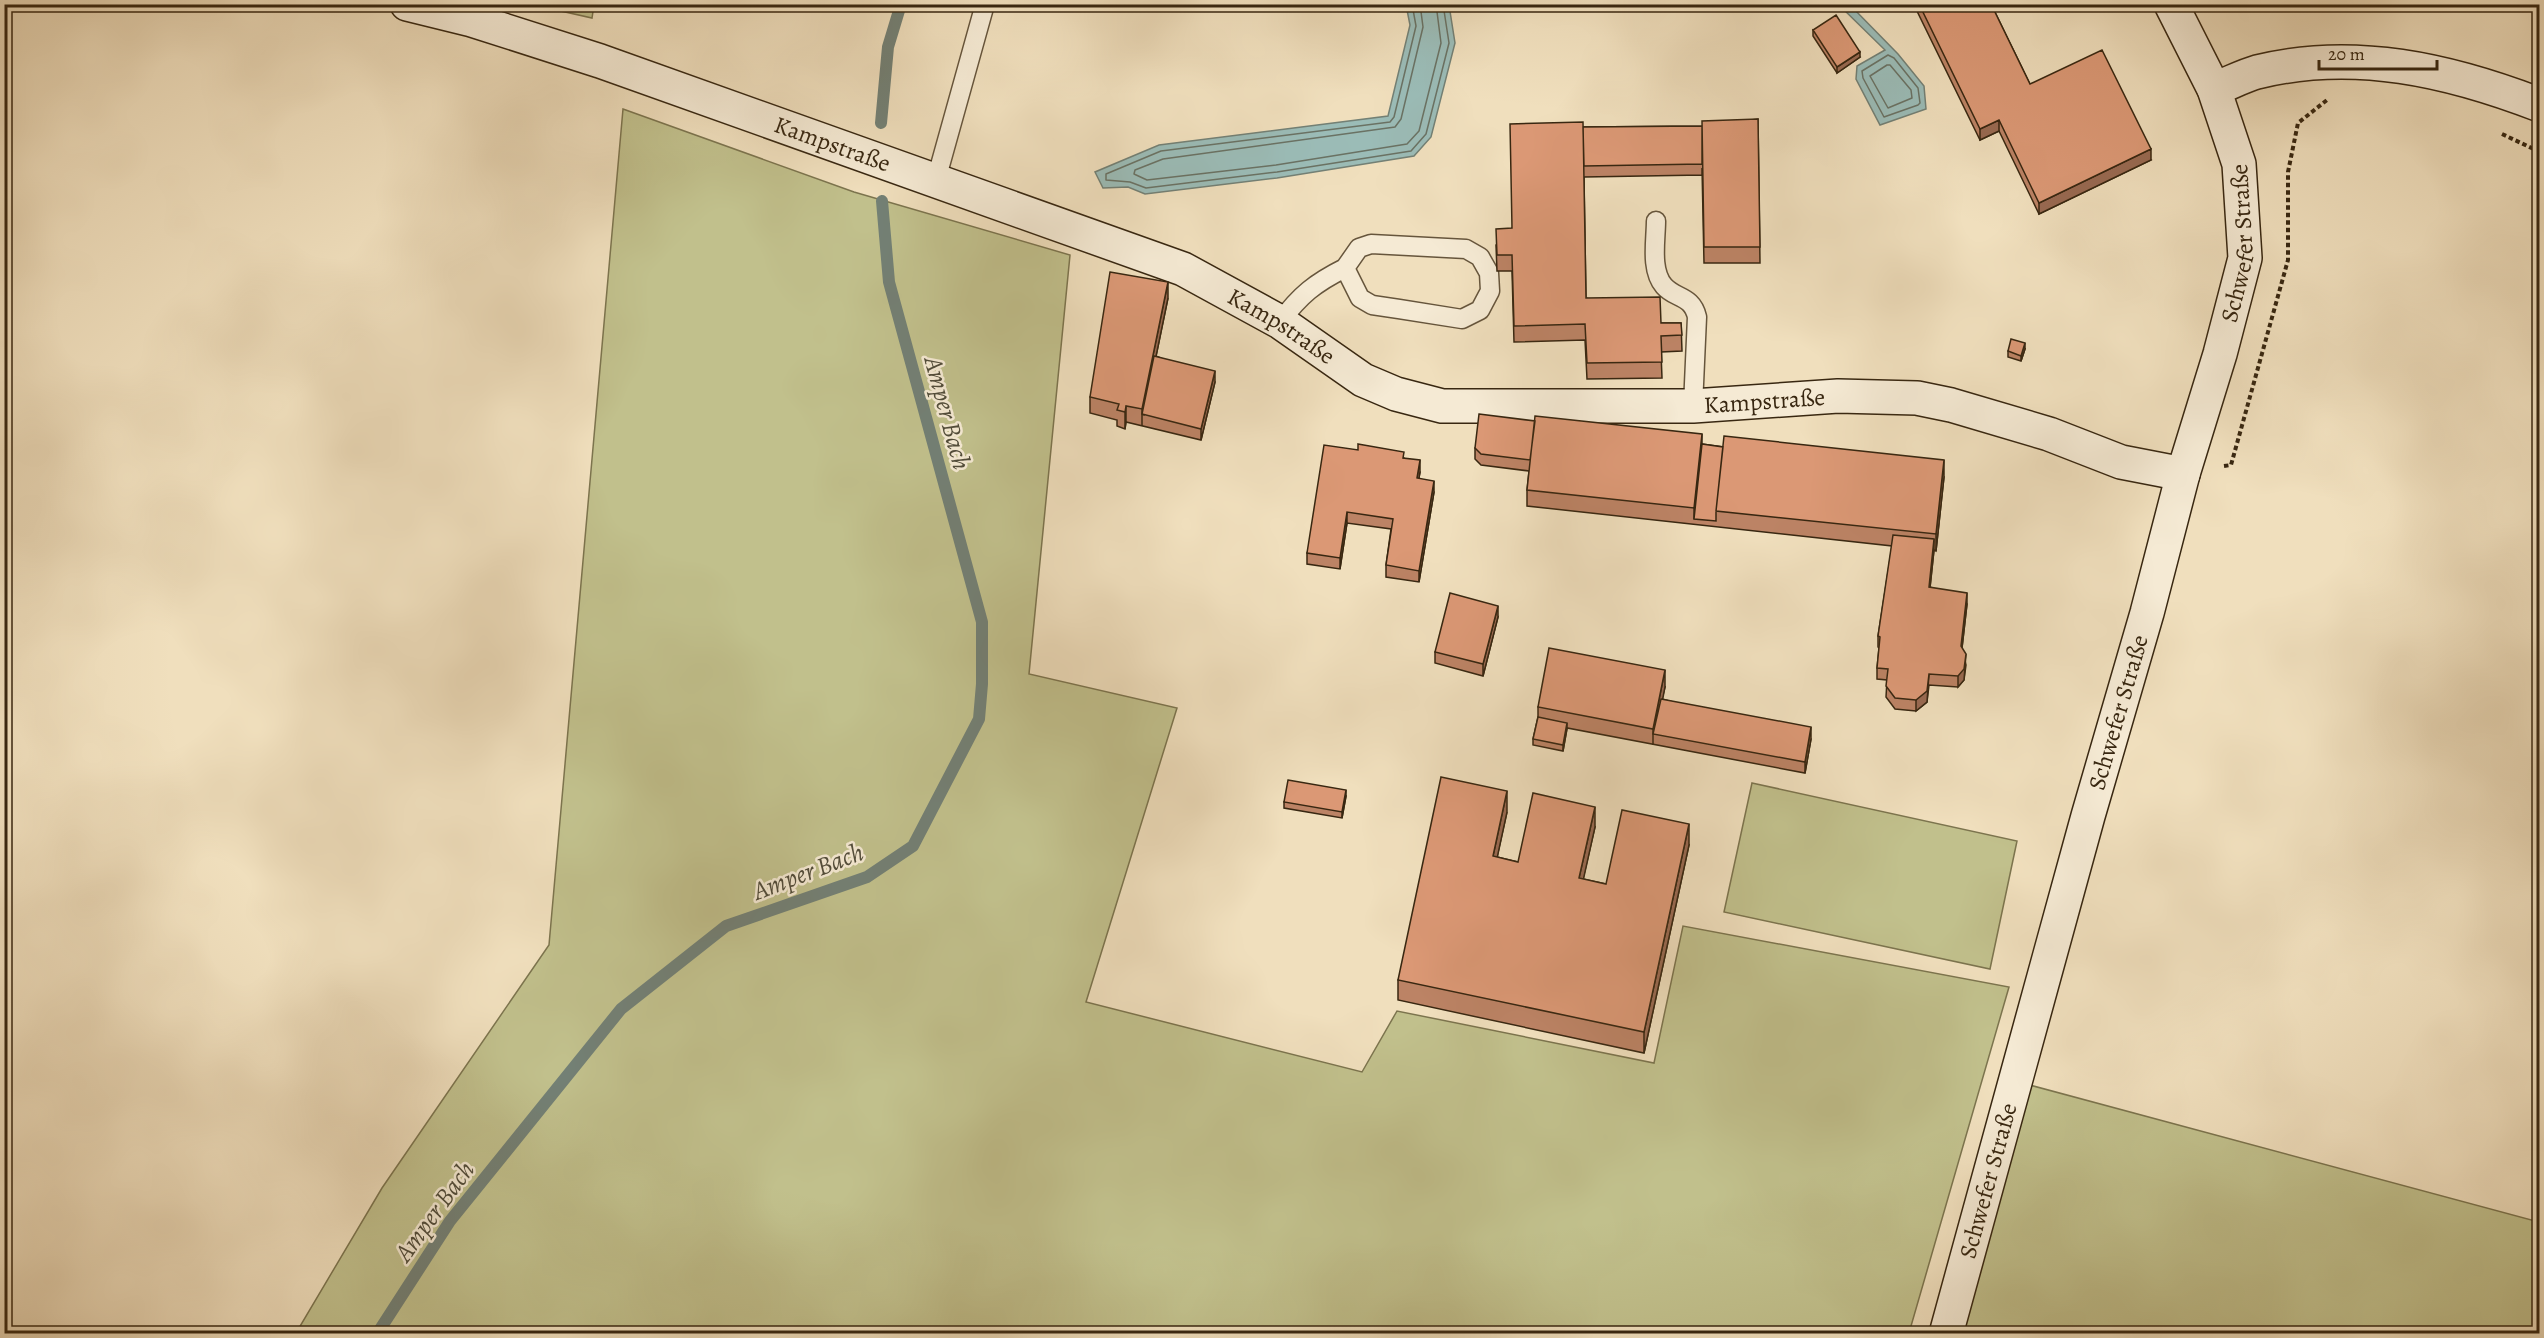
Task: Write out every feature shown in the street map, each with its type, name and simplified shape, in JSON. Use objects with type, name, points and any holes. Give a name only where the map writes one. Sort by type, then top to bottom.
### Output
[{"type":"street","name":"Kampstraße","points":[[407,4],[472,20],[578,54],[1183,269],[1280,322],[1363,380],[1395,394],[1442,406],[1693,405],[1838,396],[1917,398],[1951,405],[2049,434],[2121,462],[2183,474]]},
{"type":"street","name":"Schwefer Straße","points":[[1946,1334],[2088,816],[2147,613],[2183,474],[2220,354],[2245,258],[2239,164],[2214,89],[2171,4]]},
{"type":"street","points":[[2214,89],[2256,72],[2326,62],[2370,63],[2417,67],[2456,76],[2540,105]]},
{"type":"lane","points":[[936,180],[985,4]]},
{"type":"lane","points":[[1656,221],[1656,270],[1664,287],[1690,303],[1697,317],[1693,405]]},
{"type":"lane","points":[[1280,322],[1298,299],[1312,287],[1345,268],[1359,248],[1371,244],[1466,249],[1480,257],[1490,273],[1490,291],[1480,310],[1462,319],[1372,305],[1360,298],[1345,268]]},
{"type":"path","points":[[2183,474],[2231,465],[2288,260],[2288,172],[2298,123],[2328,99]]},
{"type":"path","points":[[2496,131],[2540,152]]},
{"type":"shaded area","points":[[594,4],[592,18],[534,5]]},
{"type":"shaded area","points":[[623,109],[854,192],[1070,255],[1029,674],[1177,708],[1086,1002],[1362,1072],[1397,1011],[1654,1063],[1683,926],[2009,987],[1909,1333],[296,1333],[382,1188],[549,945]]},
{"type":"shaded area","points":[[1752,783],[2017,841],[1990,969],[1724,912]]},
{"type":"shaded area","points":[[2026,1084],[2539,1222],[2539,1333],[1960,1334]]},
{"type":"water","points":[[1406,5],[1449,5],[1455,43],[1431,137],[1414,156],[1277,178],[1145,194],[1128,187],[1103,188],[1095,172],[1159,145],[1388,116],[1410,25]]},
{"type":"water","points":[[1839,5],[1850,5],[1898,54],[1924,86],[1926,109],[1880,125],[1856,79],[1857,66],[1885,50]]},
{"type":"building","points":[[1919,4],[1991,4],[2030,84],[2102,50],[2151,149],[2039,203],[1999,120],[1980,129]]},
{"type":"building","points":[[1836,15],[1860,52],[1837,67],[1813,30]]},
{"type":"building","points":[[1758,119],[1760,247],[1704,247],[1702,121]]},
{"type":"building","points":[[1583,122],[1586,298],[1660,297],[1661,323],[1681,323],[1682,335],[1661,336],[1662,362],[1587,363],[1585,324],[1514,326],[1512,255],[1497,255],[1496,229],[1512,228],[1510,124]]},
{"type":"building","points":[[1702,126],[1702,164],[1584,166],[1583,127]]},
{"type":"building","points":[[1110,272],[1168,282],[1142,409],[1126,406],[1125,412],[1117,410],[1119,404],[1090,397]]},
{"type":"building","points":[[2011,339],[2025,343],[2021,356],[2008,351]]},
{"type":"building","points":[[1154,356],[1215,371],[1201,429],[1142,414]]},
{"type":"building","points":[[1479,414],[1535,421],[1530,460],[1481,454],[1475,448]]},
{"type":"building","points":[[1535,416],[1702,434],[1694,508],[1527,490]]},
{"type":"building","points":[[1724,436],[1944,460],[1936,534],[1716,511]]},
{"type":"building","points":[[1358,444],[1404,452],[1403,458],[1420,460],[1417,478],[1434,481],[1419,571],[1386,565],[1393,519],[1347,512],[1340,558],[1307,553],[1324,445],[1358,450]]},
{"type":"building","points":[[1702,444],[1723,447],[1716,521],[1694,519]]},
{"type":"building","points":[[1893,535],[1934,539],[1929,587],[1967,593],[1961,646],[1966,654],[1964,669],[1958,676],[1929,674],[1927,691],[1916,700],[1895,698],[1886,686],[1888,669],[1877,668],[1880,637],[1878,636]]},
{"type":"building","points":[[1450,593],[1498,606],[1483,664],[1435,652]]},
{"type":"building","points":[[1549,648],[1665,670],[1653,729],[1538,707]]},
{"type":"building","points":[[1661,699],[1811,727],[1805,762],[1653,734]]},
{"type":"building","points":[[1538,717],[1567,723],[1563,745],[1533,739]]},
{"type":"building","points":[[1441,777],[1507,791],[1493,856],[1518,862],[1533,793],[1595,807],[1579,878],[1606,884],[1622,810],[1689,824],[1644,1032],[1398,980]]},
{"type":"building","points":[[1288,780],[1346,790],[1342,812],[1284,802]]},
{"type":"waterway","name":"Amper Bach","points":[[881,123],[888,47],[901,4]]},
{"type":"waterway","name":"Amper Bach","points":[[377,1334],[450,1221],[621,1009],[726,926],[867,877],[913,846],[979,719],[982,684],[982,622],[889,282],[882,201]]}]
